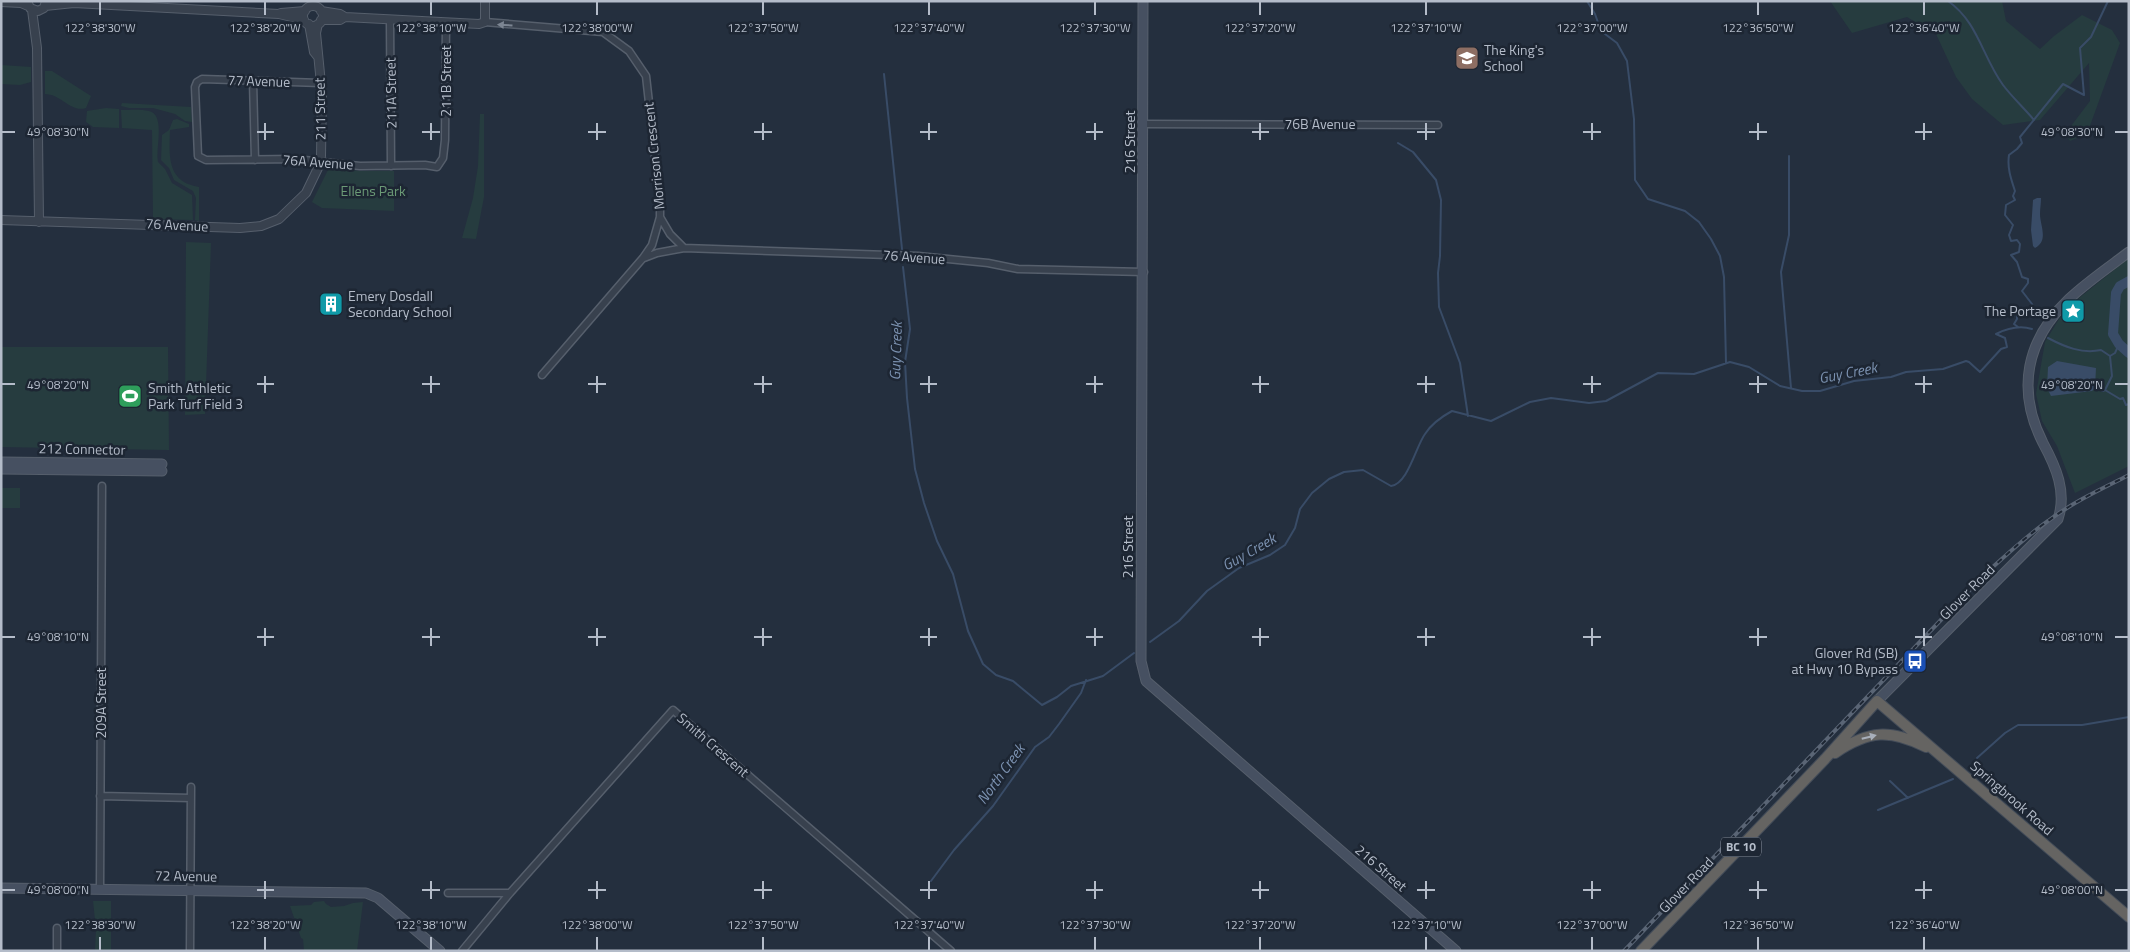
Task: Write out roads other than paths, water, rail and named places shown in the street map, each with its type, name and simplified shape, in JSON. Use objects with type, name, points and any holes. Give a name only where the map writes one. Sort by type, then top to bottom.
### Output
[{"type":"highway","name":"Glover Road","points":[[1642,951],[1877,701]]},
{"type":"highway","name":"Springbrook Road","points":[[1877,701],[2129,917]]},
{"type":"highway","points":[[1825,758],[1859,739],[1888,734],[1910,739],[1946,760]]},
{"type":"main road","name":"216 Street","points":[[1143,1],[1142,661],[1146,681],[1456,951]]},
{"type":"main road","name":"Glover Road","points":[[1877,701],[2058,519],[2060,512],[2060,490],[2058,474],[2037,431],[2029,405],[2028,384],[2031,359],[2042,330],[2053,316],[2072,296],[2129,252]]},
{"type":"main road","name":"212 Connector","points":[[1,462],[162,468],[1,469]]},
{"type":"main road","name":"72 Avenue","points":[[1,888],[370,894],[378,898],[440,951]]},
{"type":"street","points":[[63,1],[280,14],[307,22],[340,20],[345,17]]},
{"type":"street","points":[[280,14],[313,6],[345,17],[479,24],[485,22],[486,1]]},
{"type":"street","points":[[1,2],[44,6],[74,3]]},
{"type":"street","points":[[29,5],[37,40],[39,222]]},
{"type":"street","points":[[37,40],[44,6]]},
{"type":"street","name":"211 Street","points":[[313,6],[320,22],[316,33],[321,83],[320,161]]},
{"type":"street","name":"211 Street","points":[[313,6],[307,22],[314,52],[318,57]]},
{"type":"street","name":"211A Street","points":[[390,20],[391,166]]},
{"type":"street","name":"Morrison Crescent","points":[[485,22],[603,32],[629,51],[646,76],[653,124],[660,217],[652,245],[643,258],[542,375]]},
{"type":"street","name":"211B Street","points":[[437,167],[443,158],[445,140],[446,23]]},
{"type":"street","name":"77 Avenue","points":[[199,157],[197,152],[195,87],[197,82],[202,79],[321,83]]},
{"type":"street","points":[[253,81],[255,160]]},
{"type":"street","name":"76B Avenue","points":[[1143,124],[1438,125]]},
{"type":"street","name":"76A Avenue","points":[[199,157],[206,160],[295,159],[360,166],[425,165],[437,167]]},
{"type":"street","name":"76 Avenue","points":[[1,220],[240,228],[261,226],[278,219],[306,193],[320,161]]},
{"type":"street","points":[[660,217],[670,234],[684,248]]},
{"type":"street","name":"76 Avenue","points":[[643,258],[657,253],[684,248],[918,256],[988,263],[1018,269],[1144,272]]},
{"type":"street","name":"209A Street","points":[[100,889],[102,486]]},
{"type":"street","name":"Smith Crescent","points":[[462,951],[510,893],[673,710],[951,951]]},
{"type":"street","points":[[190,951],[191,787]]},
{"type":"street","points":[[100,796],[191,798]]},
{"type":"street","points":[[448,893],[510,893]]},
{"type":"street","points":[[56,951],[57,928]]},
{"type":"water","points":[[2041,198],[2040,214],[2043,237],[2042,241],[2035,248],[2033,246],[2031,230],[2033,200]]},
{"type":"water","points":[[2057,361],[2096,368],[2095,388],[2092,391],[2051,396],[2047,388],[2048,367]]},
{"type":"waterway","points":[[1587,1],[1595,14],[1601,31],[1617,43],[1627,61],[1634,119],[1635,180],[1648,199],[1685,211],[1699,222],[1720,256],[1724,277],[1726,363]]},
{"type":"waterway","points":[[1948,1],[1958,9],[1973,29],[2003,85],[2034,120]]},
{"type":"waterway","name":"Guy Creek","points":[[2018,327],[2014,324],[2017,319],[2017,312],[2021,310],[2028,314],[2035,312],[2032,304],[2022,291],[2028,283],[2028,279],[2022,277],[2017,262],[2011,255],[2019,252],[2020,244],[2017,240],[2011,241],[2009,235],[2013,225],[2005,215],[2006,205],[2015,200],[2013,196],[2015,191],[2009,169],[2009,155],[2022,143],[2020,137],[2063,84],[2084,95],[2080,48],[2091,37],[2108,1]]},
{"type":"waterway","name":"Guy Creek","points":[[884,74],[902,249]]},
{"type":"waterway","points":[[1398,143],[1413,152],[1436,180],[1441,200],[1438,273],[1439,307],[1460,363],[1468,416]]},
{"type":"waterway","points":[[1789,156],[1789,235],[1781,272],[1791,388]]},
{"type":"waterway","name":"Guy Creek","points":[[903,267],[910,329],[905,362],[907,398],[915,469],[937,541],[953,574],[968,631],[983,664],[996,675],[1013,681],[1042,705],[1057,697],[1071,686],[1103,676],[1134,653]]},
{"type":"waterway","points":[[2129,281],[2120,286],[2116,293],[2113,334],[2119,344],[2129,353]]},
{"type":"waterway","name":"Guy Creek","points":[[1150,642],[1179,621],[1207,591],[1239,568],[1270,555],[1285,545],[1295,528],[1300,509],[1312,493],[1329,479],[1344,472],[1363,470],[1391,486],[1397,484],[1407,472],[1428,430],[1452,411],[1491,421],[1530,402],[1551,398],[1589,403],[1606,401],[1658,373],[1694,374],[1730,362],[1749,367],[1780,386],[1802,391],[1820,391],[1854,381],[1891,377],[1906,372],[1943,369],[1966,361],[1980,372],[2001,349],[2007,347],[2005,338],[1996,334],[2014,328],[2032,329]]},
{"type":"waterway","points":[[2048,338],[2074,349],[2087,351],[2101,350],[2110,356],[2112,376],[2105,390],[2120,399],[2123,398],[2126,405],[2129,404]]},
{"type":"waterway","points":[[2110,356],[2115,353],[2119,344]]},
{"type":"waterway","points":[[2095,388],[2105,390]]},
{"type":"waterway","name":"North Creek","points":[[931,881],[954,850],[993,806],[1035,747],[1049,737],[1081,693],[1086,680]]},
{"type":"waterway","points":[[1977,758],[2005,733],[2018,725],[2082,725],[2129,717]]},
{"type":"waterway","points":[[1878,810],[1953,779]]},
{"type":"waterway","points":[[1890,781],[1908,798]]},
{"type":"railway","points":[[1624,951],[1983,576],[2039,527],[2087,496],[2129,475]]},
{"type":"place","name":"The King's School","points":[[1467,58]]},
{"type":"place","name":"Emery Dosdall Secondary School","points":[[331,304]]},
{"type":"place","name":"The Portage","points":[[2073,311]]},
{"type":"place","name":"Smith Athletic Park Turf Field 3","points":[[130,396]]},
{"type":"place","name":"Glover Rd (SB) at Hwy 10 Bypass","points":[[1915,661]]},
{"type":"park label","name":"Ellens Park","points":[[373,191]]}]
